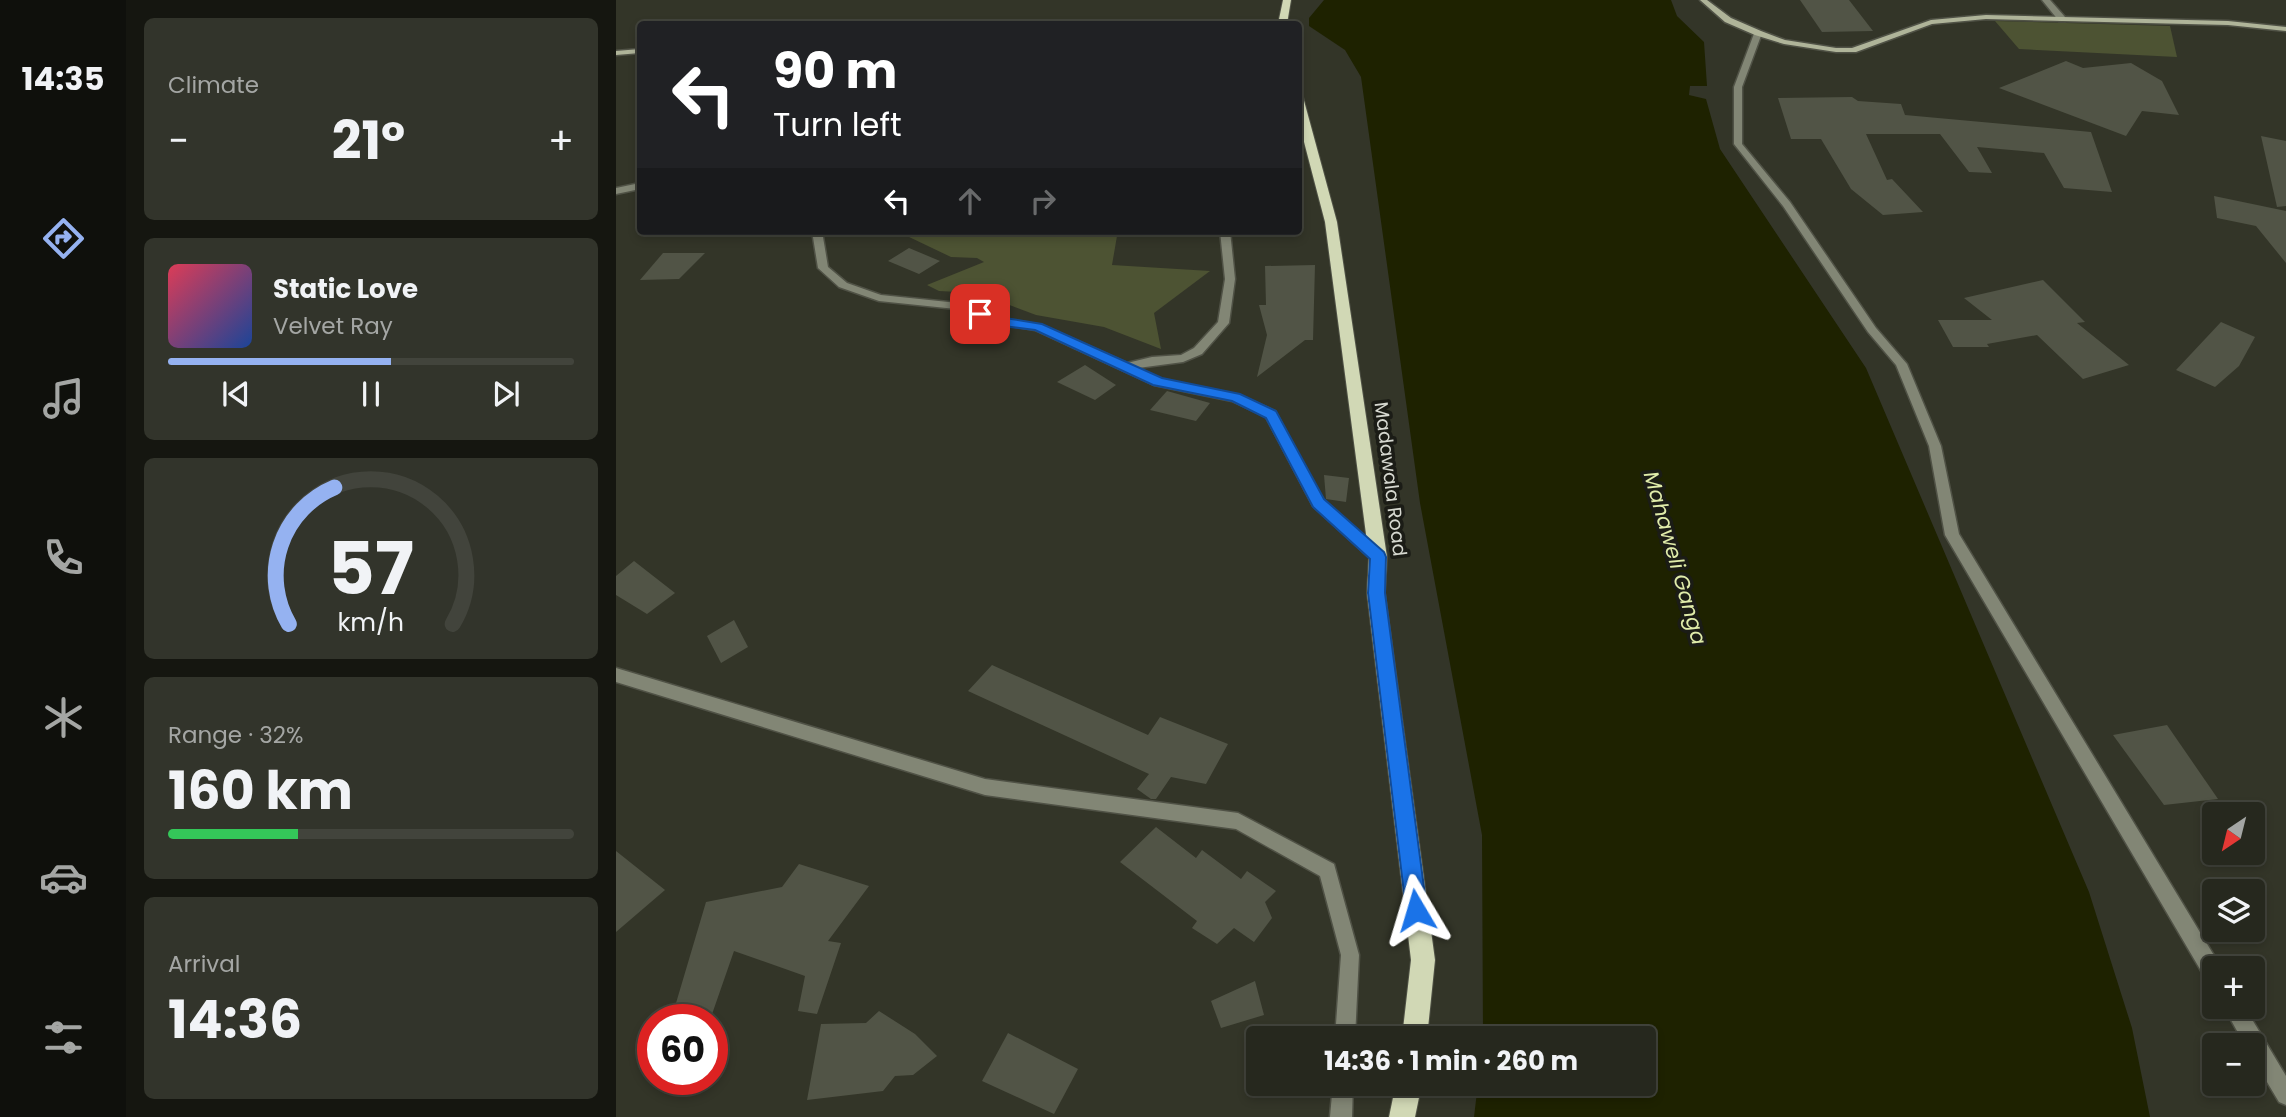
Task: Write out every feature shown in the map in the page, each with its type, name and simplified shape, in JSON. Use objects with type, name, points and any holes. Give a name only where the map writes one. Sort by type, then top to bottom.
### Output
[{"type":"main road","points":[[1283,21],[1287,0]]},
{"type":"main road","name":"Madawala Road","points":[[1302,112],[1331,222],[1378,557],[1378,606],[1423,961],[1415,1026]]},
{"type":"main road","points":[[1402,1117],[1406,1096]]},
{"type":"street","points":[[1703,0],[1728,20],[1758,33],[1809,47],[1853,50],[1931,22],[1986,18],[2228,23],[2284,29]]},
{"type":"street","points":[[2046,0],[2062,19]]},
{"type":"street","points":[[1758,33],[1738,87],[1738,144],[1787,204],[1872,330],[1901,364],[1935,446],[1952,535],[2203,956]]},
{"type":"street","points":[[616,53],[637,52]]},
{"type":"street","points":[[616,191],[637,187]]},
{"type":"street","points":[[818,235],[823,268],[844,285],[879,298],[958,306],[1003,322],[1038,327],[1158,382],[1235,398],[1271,414],[1318,503],[1378,557]]},
{"type":"street","points":[[1124,368],[1152,361],[1183,358],[1198,351],[1223,323],[1230,279],[1225,235]]},
{"type":"street","points":[[616,675],[985,787],[1238,821],[1328,870],[1350,955],[1346,1026]]},
{"type":"street","points":[[2241,1019],[2286,1095]]},
{"type":"street","points":[[1341,1117],[1342,1096]]},
{"type":"shaded area","points":[[1995,21],[2170,26],[2177,57],[2019,49]]},
{"type":"shaded area","points":[[907,236],[1117,236],[1112,265],[1210,271],[1154,313],[1161,349],[1104,327],[1036,315],[978,293],[939,291],[927,285],[984,262],[977,258],[951,257]]},
{"type":"water","name":"Mahaweli Ganga","points":[[1324,0],[1671,0],[1677,16],[1704,42],[1707,86],[1690,86],[1689,95],[1706,99],[1720,149],[1866,368],[2089,892],[2132,1028],[2150,1117],[1474,1117],[1476,1096],[1656,1096],[1656,1026],[1483,1026],[1482,835],[1420,503],[1361,77],[1345,50],[1309,26],[1309,18]]},
{"type":"building","points":[[1800,0],[1849,0],[1873,31],[1822,32]]},
{"type":"building","points":[[2066,61],[2083,68],[2131,63],[2162,81],[2179,115],[2142,111],[2126,136],[1999,88]]},
{"type":"building","points":[[1852,97],[1858,101],[1901,104],[1905,115],[2091,132],[2112,192],[2064,188],[2044,153],[1977,147],[1992,173],[1969,172],[1940,134],[1866,134],[1887,180],[1892,179],[1923,212],[1883,215],[1851,189],[1821,139],[1791,139],[1778,98]]},
{"type":"building","points":[[2261,136],[2286,141],[2286,206],[2277,207]]},
{"type":"building","points":[[2214,196],[2286,211],[2286,263],[2256,226],[2217,218]]},
{"type":"building","points":[[909,248],[940,261],[919,274],[888,261]]},
{"type":"building","points":[[663,253],[705,253],[679,279],[640,280]]},
{"type":"building","points":[[1315,265],[1313,340],[1305,340],[1257,377],[1267,335],[1259,305],[1266,305],[1265,266]]},
{"type":"building","points":[[2043,280],[2085,322],[2077,323],[2129,365],[2083,379],[2037,335],[1987,344],[1989,347],[1953,347],[1938,320],[1992,320],[1964,298]]},
{"type":"building","points":[[2221,322],[2255,337],[2239,366],[2215,387],[2176,370]]},
{"type":"building","points":[[1085,365],[1116,385],[1095,400],[1057,382]]},
{"type":"building","points":[[1167,391],[1210,403],[1196,421],[1150,410]]},
{"type":"building","points":[[1324,475],[1349,478],[1346,502],[1326,499]]},
{"type":"building","points":[[634,561],[675,593],[647,614],[616,595],[616,576]]},
{"type":"building","points":[[734,620],[748,647],[721,663],[707,636]]},
{"type":"building","points":[[992,665],[1148,735],[1160,717],[1228,744],[1206,784],[1171,777],[1156,799],[1151,799],[1137,789],[1149,774],[968,691]]},
{"type":"building","points":[[2167,725],[2218,799],[2164,805],[2113,735]]},
{"type":"building","points":[[1156,827],[1196,858],[1202,850],[1241,879],[1247,871],[1276,891],[1265,902],[1272,918],[1254,942],[1234,928],[1217,944],[1192,928],[1197,921],[1120,862]]},
{"type":"building","points":[[616,851],[665,890],[616,932]]},
{"type":"building","points":[[799,864],[869,886],[828,941],[841,943],[817,1014],[798,1011],[805,976],[734,951],[716,1004],[676,1004],[706,902],[782,887]]},
{"type":"building","points":[[1255,981],[1264,1015],[1221,1028],[1211,1001]]},
{"type":"building","points":[[879,1011],[915,1034],[937,1056],[913,1075],[895,1076],[883,1091],[807,1100],[821,1024],[866,1023]]},
{"type":"building","points":[[1008,1033],[1078,1069],[1054,1114],[982,1081]]},
{"type":"route","points":[[980,314],[1003,322],[1038,327],[1158,382],[1235,398],[1271,414],[1318,503],[1378,557],[1376,593],[1416,910]]}]
